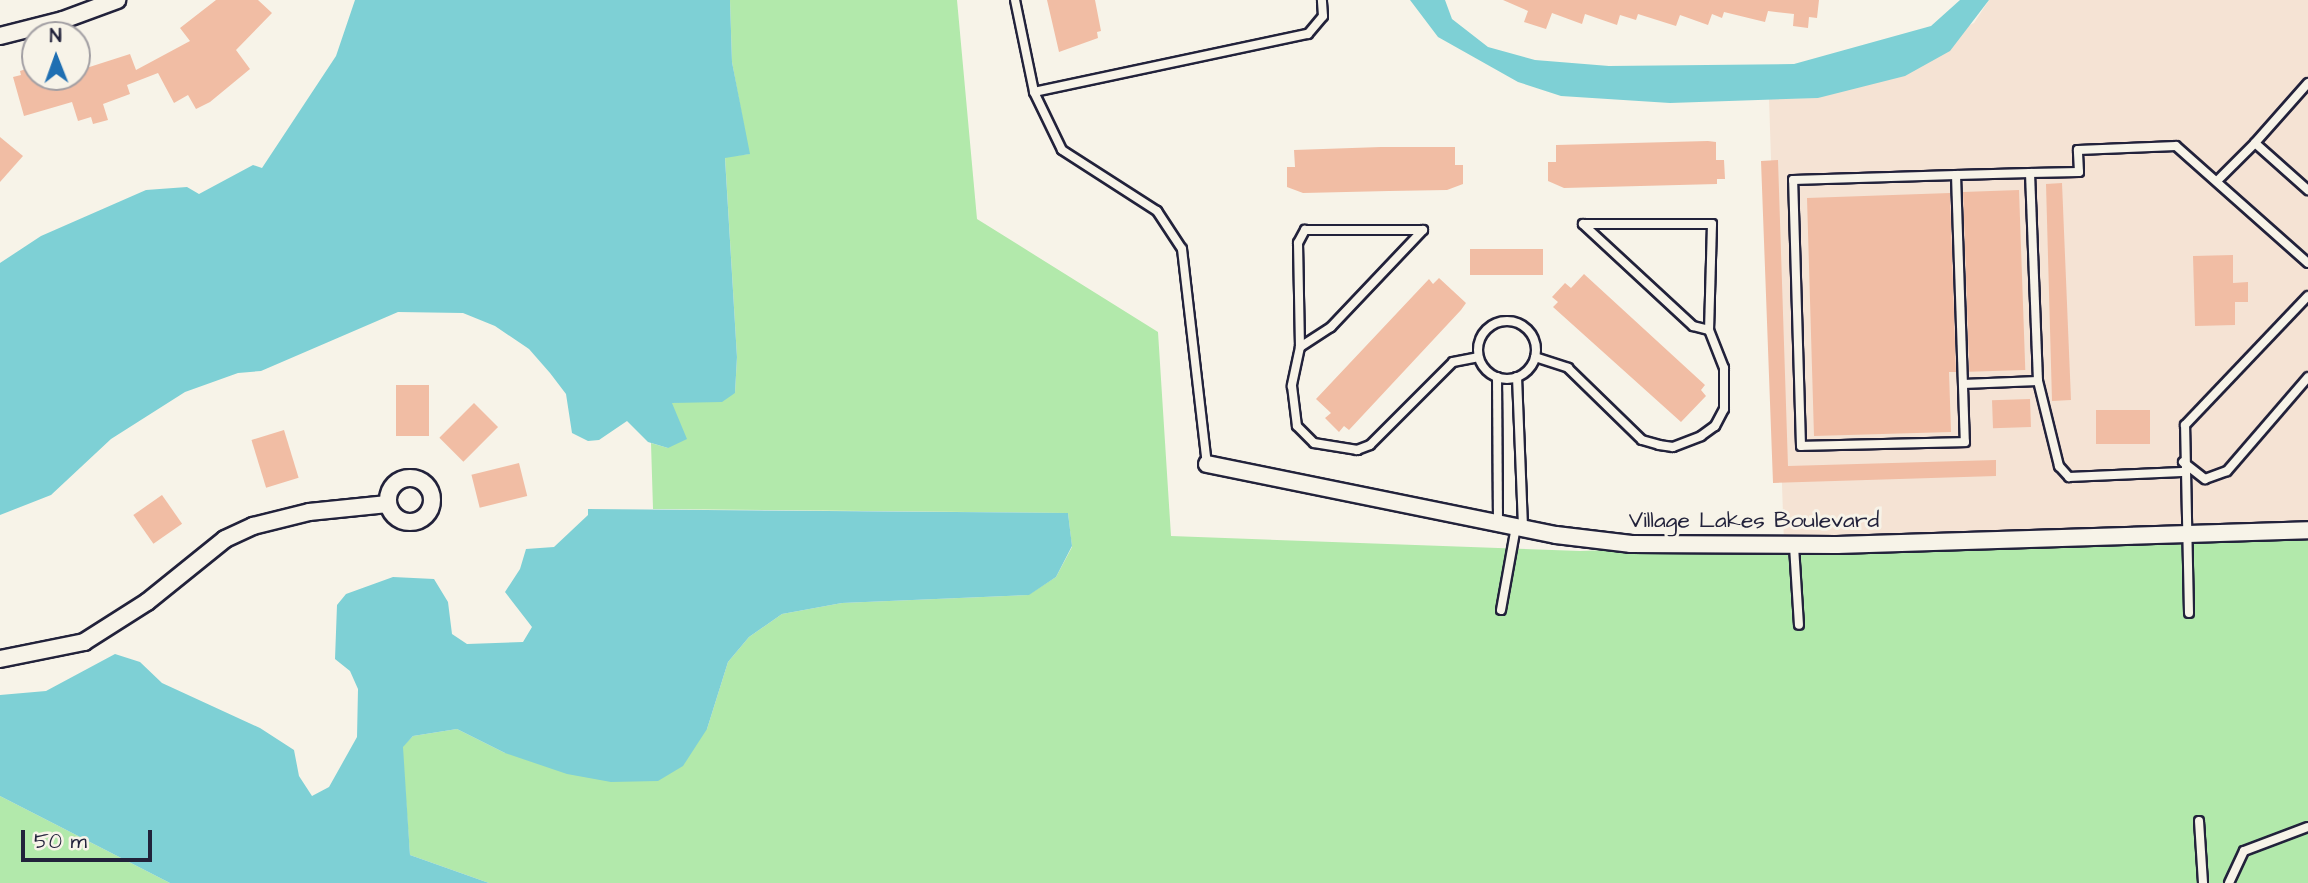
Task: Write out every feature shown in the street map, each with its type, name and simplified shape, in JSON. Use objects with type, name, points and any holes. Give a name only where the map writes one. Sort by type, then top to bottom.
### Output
[{"type":"street","points":[[0,36],[64,20],[117,0]]},
{"type":"street","name":"Village Lakes Boulevard","points":[[1207,464],[1498,524],[1631,544],[1794,546],[2308,530]]},
{"type":"street","points":[[0,659],[84,642],[147,602],[225,539],[253,526],[309,512],[388,504]]},
{"type":"lane","points":[[1015,0],[1034,92],[1062,150],[1157,211],[1182,249],[1207,464]]},
{"type":"lane","points":[[1034,92],[1308,34],[1323,16],[1322,0]]},
{"type":"lane","points":[[2217,181],[2308,83]]},
{"type":"lane","points":[[2255,143],[2308,190]]},
{"type":"lane","points":[[1956,175],[1965,442],[1801,446],[1793,180],[1956,175],[2079,172],[2077,150],[2169,146],[2182,149],[2308,263]]},
{"type":"lane","points":[[2030,173],[2038,381],[2064,474],[2182,472]]},
{"type":"lane","points":[[1535,357],[1568,368],[1642,440],[1673,447],[1701,436],[1714,426],[1724,409],[1724,368],[1709,330],[1712,224],[1583,223],[1693,326],[1709,330]]},
{"type":"lane","points":[[1300,347],[1331,327],[1423,230],[1305,230],[1298,243],[1300,347],[1292,386],[1297,426],[1314,443],[1347,450],[1370,445],[1453,362],[1478,357]]},
{"type":"lane","points":[[2189,613],[2182,472],[2185,425],[2308,296]]},
{"type":"lane","points":[[1498,524],[1497,377],[1478,357],[1480,338],[1502,321],[1528,330],[1535,357]]},
{"type":"lane","points":[[1501,610],[1520,528],[1517,377],[1535,357]]},
{"type":"lane","points":[[1497,377],[1517,377]]},
{"type":"lane","points":[[2183,462],[2205,479],[2227,471],[2308,377]]},
{"type":"lane","points":[[1963,384],[2038,381]]},
{"type":"lane","points":[[1794,546],[1799,625]]},
{"type":"lane","points":[[2199,821],[2203,883]]},
{"type":"lane","points":[[2229,883],[2244,851],[2308,827]]},
{"type":"shaded area","points":[[1989,0],[2308,0],[2308,527],[1784,544],[1769,99],[1818,98],[1974,23]]},
{"type":"green space","points":[[730,0],[957,0],[977,219],[1158,332],[1171,536],[1580,551],[2308,527],[2308,883],[489,883],[410,855],[402,747],[413,736],[457,729],[505,753],[707,729],[728,662],[749,637],[782,614],[842,603],[1028,595],[1056,577],[1072,547],[1068,513],[653,509],[651,443],[668,448],[672,403],[735,393],[737,357],[725,157],[749,154],[732,62]]},
{"type":"green space","points":[[0,796],[170,883],[0,883]]},
{"type":"water","points":[[355,0],[730,0],[732,62],[750,154],[725,158],[737,357],[735,393],[722,402],[672,403],[687,439],[668,448],[648,442],[627,421],[599,440],[588,441],[572,433],[566,394],[529,349],[495,326],[463,313],[398,312],[261,371],[238,373],[185,392],[111,439],[51,495],[0,515],[0,263],[41,236],[146,190],[187,187],[199,194],[253,165],[262,168],[336,56]]},
{"type":"water","points":[[1410,0],[1445,0],[1452,19],[1488,47],[1535,60],[1609,66],[1794,64],[1931,26],[1960,0],[1989,0],[1950,51],[1905,76],[1818,98],[1670,103],[1561,96],[1518,82],[1438,37]]},
{"type":"water","points":[[588,509],[1068,513],[1072,546],[1056,577],[1029,595],[842,603],[782,614],[749,637],[728,662],[707,729],[683,766],[658,781],[611,782],[567,774],[505,753],[457,729],[413,736],[403,747],[410,855],[489,883],[170,883],[0,796],[0,695],[46,691],[115,654],[140,662],[162,683],[260,728],[294,750],[299,776],[312,796],[329,787],[357,737],[358,689],[350,671],[335,659],[337,605],[346,594],[393,577],[434,579],[448,602],[452,634],[467,644],[523,642],[532,627],[505,592],[520,569],[526,549],[554,547],[588,515]]},
{"type":"building","points":[[216,0],[258,0],[272,13],[236,50],[250,69],[210,102],[196,109],[188,95],[174,103],[158,73],[127,85],[130,94],[103,104],[108,120],[93,124],[91,117],[78,121],[72,102],[24,116],[13,77],[21,75],[21,91],[91,91],[91,67],[130,54],[136,70],[190,41],[180,28]]},
{"type":"building","points":[[1047,0],[1095,0],[1101,31],[1097,32],[1098,38],[1059,52]]},
{"type":"building","points":[[1503,0],[1819,0],[1817,18],[1809,17],[1808,28],[1793,26],[1794,14],[1768,11],[1765,22],[1724,12],[1722,18],[1712,14],[1708,25],[1680,15],[1676,26],[1638,14],[1636,20],[1620,15],[1617,25],[1585,14],[1582,24],[1552,13],[1546,29],[1524,22],[1528,11]]},
{"type":"building","points":[[0,137],[23,156],[0,182]]},
{"type":"building","points":[[1716,142],[1716,160],[1724,160],[1725,179],[1717,179],[1717,184],[1564,188],[1548,181],[1548,162],[1556,162],[1556,145]]},
{"type":"building","points":[[1455,147],[1455,165],[1463,165],[1463,184],[1447,190],[1303,193],[1287,187],[1287,167],[1295,167],[1294,150]]},
{"type":"building","points":[[1778,160],[1788,466],[1996,460],[1996,476],[1773,483],[1761,161]]},
{"type":"building","points":[[2062,183],[2071,400],[2052,401],[2046,184]]},
{"type":"building","points":[[2019,190],[2025,370],[1969,372],[1963,192]]},
{"type":"building","points":[[1950,193],[1956,372],[1949,372],[1951,432],[1814,436],[1807,198]]},
{"type":"building","points":[[1470,249],[1543,249],[1543,275],[1470,275]]},
{"type":"building","points":[[2233,255],[2233,283],[2248,282],[2248,302],[2235,302],[2235,325],[2195,326],[2193,256]]},
{"type":"building","points":[[1584,274],[1705,385],[1701,390],[1706,396],[1681,422],[1553,307],[1558,302],[1552,297],[1565,283],[1571,288]]},
{"type":"building","points":[[1439,278],[1466,303],[1349,430],[1344,426],[1339,432],[1325,418],[1331,413],[1316,399],[1429,279],[1433,284]]},
{"type":"building","points":[[396,385],[429,385],[429,436],[396,436]]},
{"type":"building","points":[[2030,399],[2031,427],[1993,428],[1992,400]]},
{"type":"building","points":[[474,403],[498,427],[463,462],[439,438]]},
{"type":"building","points":[[2096,410],[2150,410],[2150,444],[2096,444]]},
{"type":"building","points":[[284,430],[299,478],[266,488],[251,440]]},
{"type":"building","points":[[519,463],[527,496],[480,508],[471,475]]},
{"type":"building","points":[[162,495],[182,524],[153,544],[133,515]]}]
